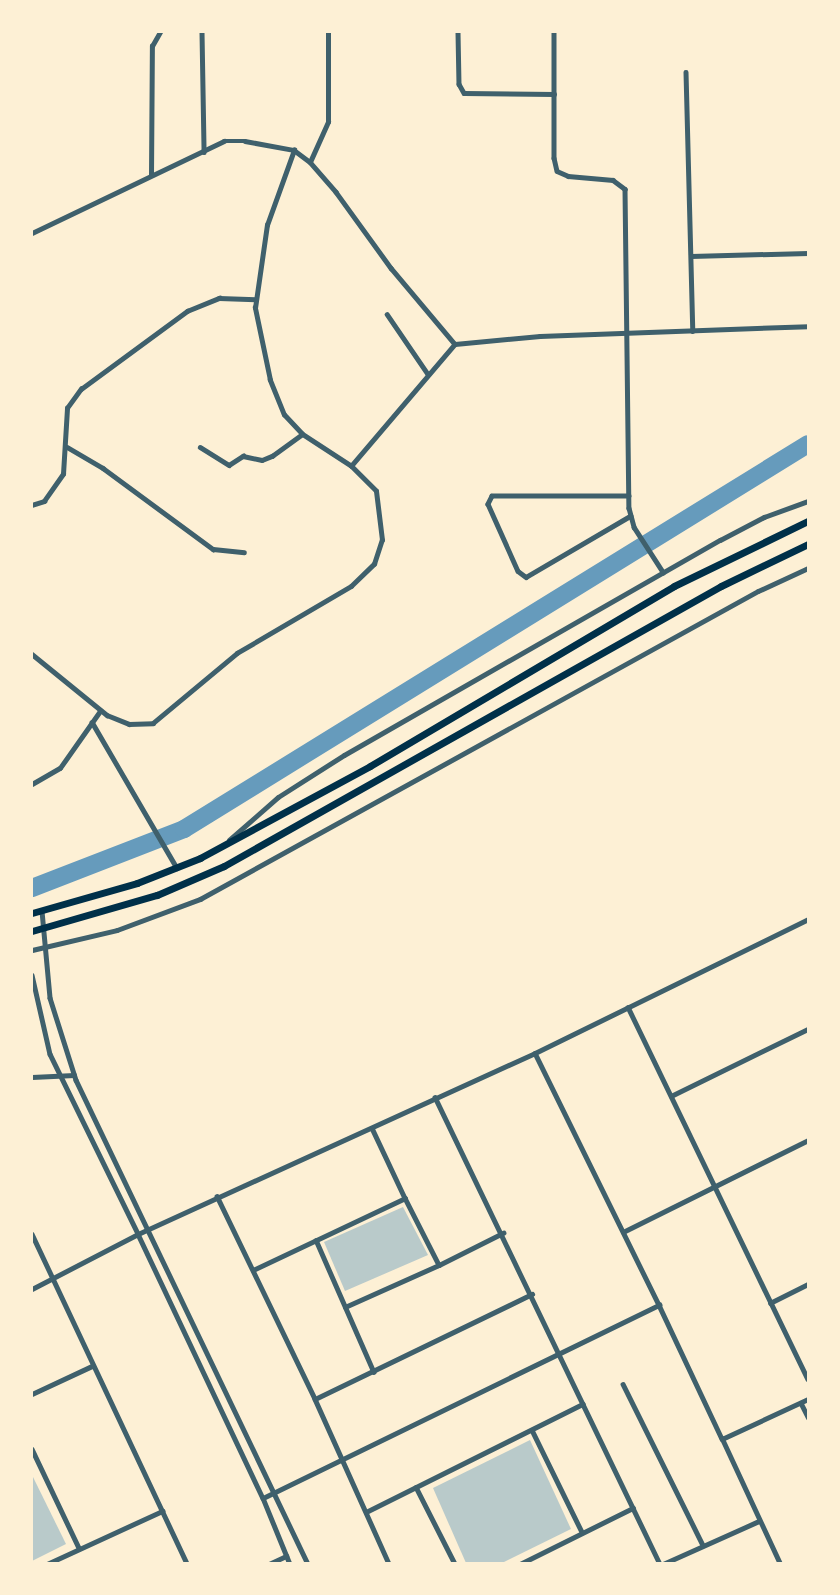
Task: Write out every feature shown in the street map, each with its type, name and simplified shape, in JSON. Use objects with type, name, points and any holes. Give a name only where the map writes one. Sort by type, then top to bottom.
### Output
[{"type":"highway","points":[[32,913],[177,868],[221,847],[370,766],[674,586],[808,521]]},
{"type":"highway","points":[[32,931],[157,895],[228,864],[721,586],[808,544]]},
{"type":"street","points":[[152,175],[152,46],[160,32]]},
{"type":"street","points":[[202,32],[204,152]]},
{"type":"street","points":[[310,162],[328,122],[328,32]]},
{"type":"street","points":[[458,32],[459,84],[464,93],[554,94]]},
{"type":"street","points":[[554,32],[554,158],[557,171],[568,176],[613,180],[625,189],[630,516],[634,527],[663,572]]},
{"type":"street","points":[[686,72],[693,331]]},
{"type":"street","points":[[32,233],[230,140],[294,150],[310,162],[411,294],[454,344]]},
{"type":"street","points":[[32,654],[100,711],[129,724],[153,723],[244,648],[272,636],[366,574],[382,540],[381,509],[376,491],[351,466],[302,434],[284,416],[276,399],[255,299],[267,225],[294,150]]},
{"type":"street","points":[[691,256],[808,253]]},
{"type":"street","points":[[32,505],[44,501],[57,484],[67,447],[67,408],[95,378],[187,310],[219,298],[255,299]]},
{"type":"street","points":[[387,314],[428,374]]},
{"type":"street","points":[[351,466],[454,344],[808,326]]},
{"type":"street","points":[[200,447],[229,465],[243,456],[262,460],[272,456],[302,434]]},
{"type":"street","points":[[67,447],[111,473],[213,549],[244,552]]},
{"type":"street","points":[[629,496],[492,496],[488,504],[518,571],[526,577],[630,516]]},
{"type":"street","points":[[221,847],[278,797],[344,755],[663,572],[764,517],[808,501]]},
{"type":"street","points":[[32,950],[117,930],[225,886],[715,614],[808,568]]},
{"type":"street","points":[[32,784],[60,768],[100,711]]},
{"type":"street","points":[[92,722],[177,868]]},
{"type":"street","points":[[42,911],[50,998],[74,1075],[150,1228],[308,1563]]},
{"type":"street","points":[[32,913],[32,920]]},
{"type":"street","points":[[32,1289],[217,1196],[535,1053],[808,920]]},
{"type":"street","points":[[32,975],[42,1030],[60,1077],[138,1234],[263,1498],[290,1563]]},
{"type":"street","points":[[628,1007],[808,1379]]},
{"type":"street","points":[[671,1096],[808,1029]]},
{"type":"street","points":[[535,1053],[659,1305],[780,1563]]},
{"type":"street","points":[[32,1077],[74,1075]]},
{"type":"street","points":[[435,1097],[561,1353],[633,1508],[662,1563],[759,1521]]},
{"type":"street","points":[[372,1128],[439,1264]]},
{"type":"street","points":[[623,1232],[807,1140],[808,1147]]},
{"type":"street","points":[[217,1196],[315,1399],[389,1563]]},
{"type":"street","points":[[253,1270],[405,1198]]},
{"type":"street","points":[[345,1307],[502,1233]]},
{"type":"street","points":[[32,1234],[51,1279],[187,1563]]},
{"type":"street","points":[[316,1240],[374,1372]]},
{"type":"street","points":[[770,1303],[808,1284]]},
{"type":"street","points":[[315,1399],[532,1294]]},
{"type":"street","points":[[263,1498],[659,1305]]},
{"type":"street","points":[[32,1394],[92,1366]]},
{"type":"street","points":[[623,1384],[703,1545]]},
{"type":"street","points":[[722,1439],[808,1399]]},
{"type":"street","points":[[801,1403],[808,1418]]},
{"type":"street","points":[[366,1512],[583,1404]]},
{"type":"street","points":[[532,1430],[582,1532]]},
{"type":"street","points":[[32,1449],[79,1548]]},
{"type":"street","points":[[416,1487],[455,1563]]},
{"type":"street","points":[[520,1563],[633,1508]]},
{"type":"street","points":[[47,1563],[162,1511]]},
{"type":"street","points":[[269,1563],[286,1556]]},
{"type":"shaded area","points":[[403,1207],[428,1255],[345,1291],[324,1242]]},
{"type":"shaded area","points":[[530,1440],[571,1529],[502,1563],[466,1563],[433,1488]]},
{"type":"shaded area","points":[[32,1475],[66,1544],[32,1561]]},
{"type":"waterway","points":[[32,888],[184,829],[808,444]]}]
